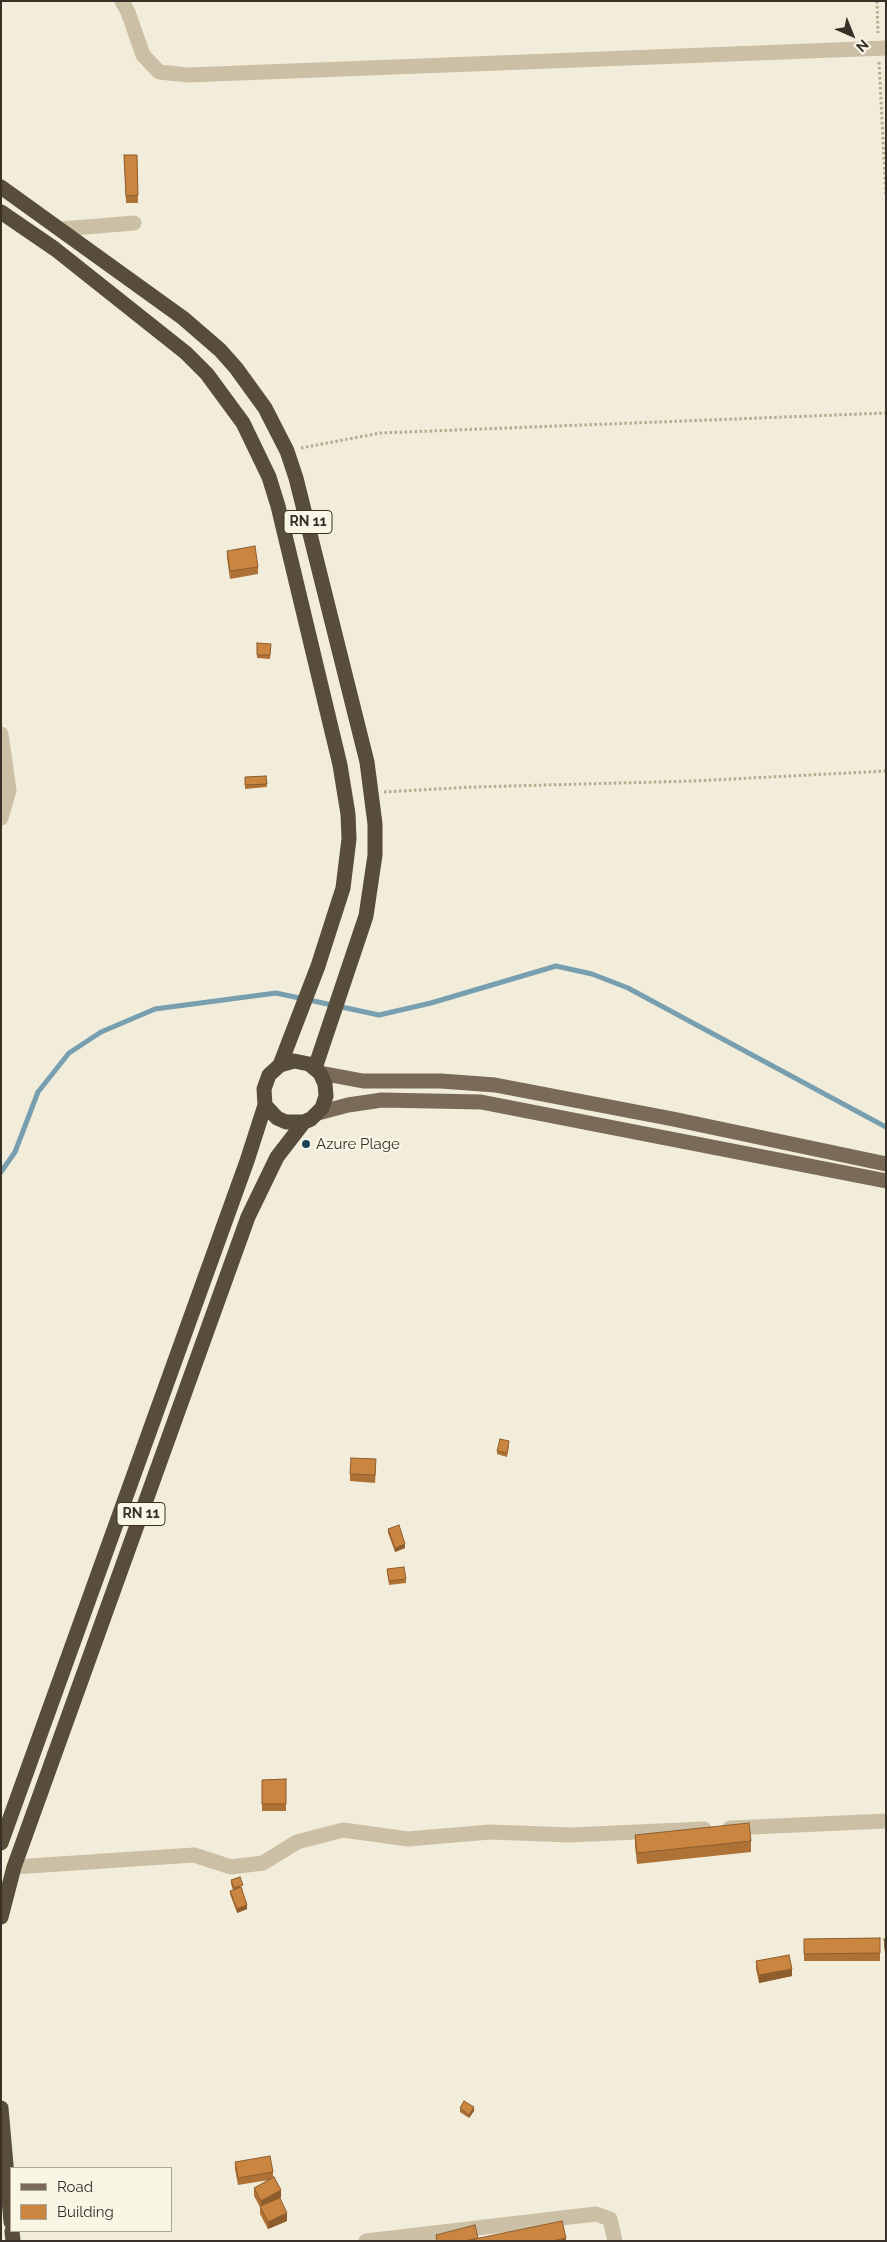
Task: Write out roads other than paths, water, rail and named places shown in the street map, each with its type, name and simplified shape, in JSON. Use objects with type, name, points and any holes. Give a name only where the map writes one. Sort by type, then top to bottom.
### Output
[{"type":"highway","name":"RN 11","points":[[1,187],[183,318],[220,350],[236,368],[265,408],[287,451],[306,514],[367,762],[372,794],[375,855],[372,886],[366,916],[321,1046],[317,1071]]},
{"type":"highway","name":"RN 11","points":[[1,212],[55,249],[186,353],[207,374],[243,422],[269,477],[278,506],[340,764],[348,814],[347,864],[343,888],[318,966],[280,1065]]},
{"type":"highway","points":[[287,1062],[302,1062],[317,1071],[326,1090],[324,1102],[318,1113],[304,1122],[286,1122],[277,1118],[265,1105],[265,1082],[269,1075],[280,1065],[287,1062]]},
{"type":"highway","name":"RN 11","points":[[1,1843],[6,1814],[247,1161],[265,1105]]},
{"type":"highway","name":"RN 11","points":[[1,1917],[14,1867],[251,1210],[277,1157],[304,1122]]},
{"type":"highway","points":[[1,2108],[10,2211]]},
{"type":"main road","points":[[317,1071],[362,1081],[441,1081],[494,1085],[673,1119],[886,1164]]},
{"type":"main road","points":[[318,1113],[348,1105],[382,1100],[481,1102],[886,1181]]},
{"type":"street","points":[[122,1],[128,12],[143,55],[159,72],[188,75],[882,48]]},
{"type":"street","points":[[61,229],[134,223]]},
{"type":"street","points":[[1,734],[9,790],[1,818]]},
{"type":"street","points":[[14,1867],[194,1855],[231,1867],[263,1863],[297,1842],[343,1830],[408,1840],[490,1832],[571,1835],[886,1821]]},
{"type":"street","points":[[366,2241],[596,2214],[610,2219],[615,2241]]},
{"type":"waterway","points":[[1,1172],[15,1152],[38,1092],[69,1053],[101,1032],[155,1009],[276,993],[379,1015],[431,1003],[556,966],[592,974],[628,988],[886,1127]]},
{"type":"place","name":"Azure Plage","points":[[306,1144]]}]
